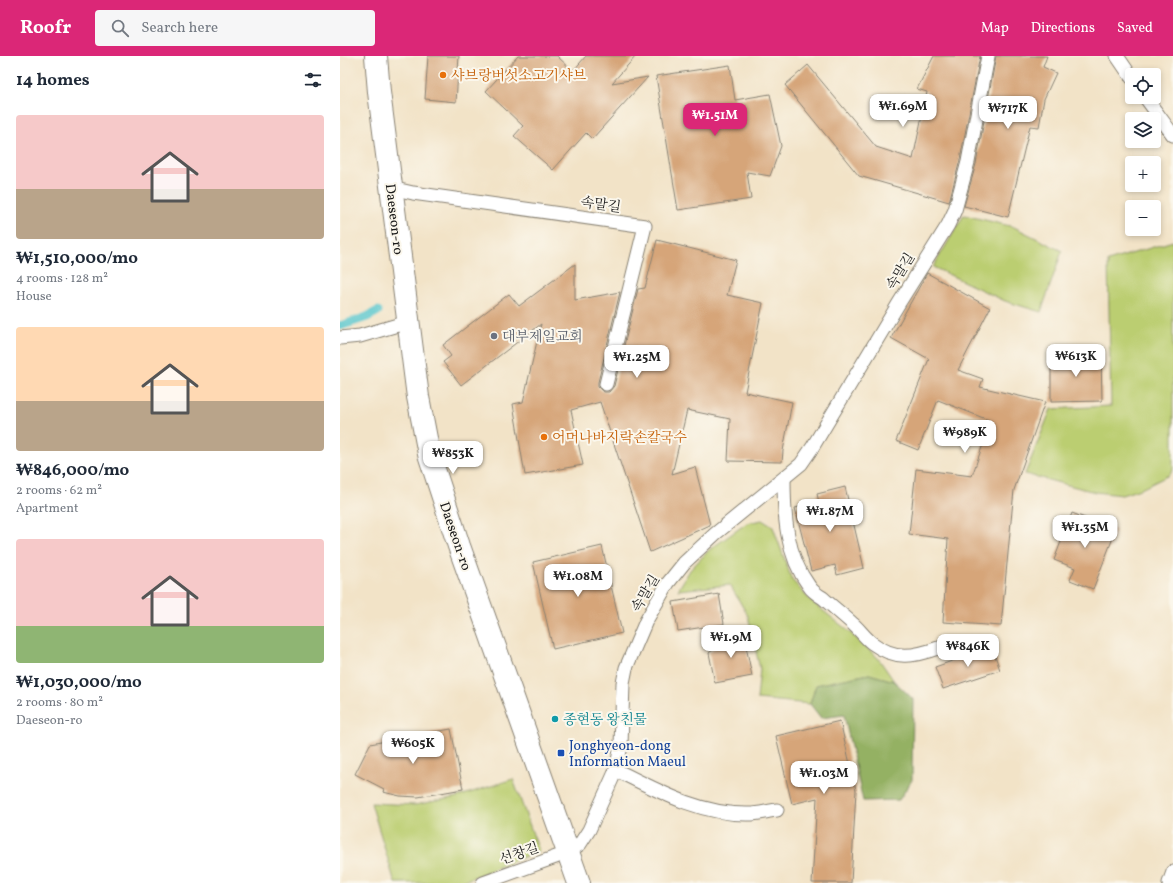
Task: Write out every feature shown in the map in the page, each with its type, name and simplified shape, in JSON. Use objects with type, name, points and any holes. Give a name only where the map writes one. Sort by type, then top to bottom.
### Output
[{"type":"street","name":"Daeseon-ro","points":[[376,56],[379,92],[408,322],[418,396],[429,454],[462,554],[567,853],[579,883]]},
{"type":"lane","name":"속말길","points":[[567,853],[580,844],[589,830],[616,770],[621,746],[623,683],[626,668],[650,615],[668,583],[684,563],[715,534],[801,464],[948,225],[955,210],[968,162],[988,56]]},
{"type":"lane","points":[[1117,56],[1125,68]]},
{"type":"lane","points":[[1150,104],[1173,135]]},
{"type":"lane","name":"속말길","points":[[391,188],[413,193],[646,226],[606,384]]},
{"type":"lane","points":[[340,338],[360,336],[408,322]]},
{"type":"lane","points":[[784,479],[786,529],[793,554],[800,571],[810,587],[855,626],[872,643],[888,652],[903,656],[920,655],[938,648]]},
{"type":"lane","points":[[616,770],[690,805],[728,812],[750,814],[777,810]]},
{"type":"lane","name":"선창길","points":[[482,883],[567,853]]},
{"type":"lane","points":[[1169,883],[1173,872]]},
{"type":"green space","points":[[964,215],[1014,227],[1062,251],[1041,312],[1005,301],[933,267]]},
{"type":"green space","points":[[1173,241],[1173,470],[1169,475],[1143,488],[1122,495],[1095,492],[1025,474],[1051,409],[1111,406],[1108,261]]},
{"type":"green space","points":[[762,520],[773,527],[792,580],[811,601],[846,629],[878,658],[894,681],[869,674],[816,685],[810,704],[757,699],[760,669],[748,616],[730,585],[678,590],[690,570],[709,550],[747,523]]},
{"type":"green space","points":[[869,674],[894,681],[913,699],[912,780],[899,800],[863,801],[844,715],[821,718],[810,704],[816,685]]},
{"type":"green space","points":[[513,779],[539,851],[459,883],[395,883],[371,803],[415,805],[457,797]]},
{"type":"building","points":[[428,56],[459,56],[456,102],[425,99]]},
{"type":"building","points":[[518,56],[557,56],[573,71],[586,56],[636,56],[612,83],[648,77],[592,139],[586,133],[553,170],[514,136],[523,126],[486,91]]},
{"type":"building","points":[[934,56],[980,56],[960,160],[949,202],[859,176],[785,85],[808,65],[876,147],[913,159],[927,92],[917,89]]},
{"type":"building","points":[[996,56],[1047,56],[1043,67],[1056,73],[1044,99],[1039,127],[1030,126],[1008,217],[964,206],[976,164]]},
{"type":"building","points":[[730,65],[735,100],[770,94],[781,146],[770,176],[747,172],[751,199],[678,210],[656,76]]},
{"type":"building","points":[[657,240],[736,260],[727,295],[763,303],[745,392],[792,402],[782,462],[728,461],[730,419],[687,410],[672,474],[695,467],[710,525],[650,552],[600,402],[571,410],[583,465],[525,475],[513,404],[523,402],[541,324],[461,385],[443,362],[451,356],[443,345],[509,294],[519,306],[575,264],[575,300],[620,292],[598,382],[598,387],[601,390],[604,392],[609,392],[614,386],[638,289],[645,288]]},
{"type":"building","points":[[927,273],[990,308],[958,370],[983,379],[980,387],[1045,402],[1014,490],[1001,626],[943,622],[948,539],[909,534],[916,469],[972,476],[991,421],[938,400],[918,450],[896,441],[929,359],[891,338]]},
{"type":"building","points":[[1101,353],[1102,401],[1051,402],[1051,354]]},
{"type":"building","points":[[845,487],[864,568],[837,575],[835,565],[811,571],[795,508],[819,502],[817,494]]},
{"type":"building","points":[[1072,513],[1116,530],[1093,589],[1070,580],[1075,568],[1054,560]]},
{"type":"building","points":[[602,546],[622,633],[553,649],[533,562]]},
{"type":"building","points":[[719,594],[724,624],[678,631],[673,602]]},
{"type":"building","points":[[742,626],[752,676],[715,683],[709,653]]},
{"type":"building","points":[[992,647],[1000,670],[943,689],[935,667]]},
{"type":"building","points":[[840,721],[856,790],[851,883],[812,883],[817,798],[792,804],[776,736]]},
{"type":"building","points":[[451,729],[463,789],[418,797],[400,796],[383,792],[384,789],[355,774],[370,744]]},
{"type":"waterway","points":[[340,326],[367,317],[378,311]]},
{"type":"place","name":"샤브랑버섯소고기샤브","points":[[443,75]]},
{"type":"place","name":"대부제일교회","points":[[494,336]]},
{"type":"place","name":"어머나바지락손칼국수","points":[[544,437]]},
{"type":"place","name":"종현동 왕친물","points":[[555,719]]},
{"type":"place","name":"Jonghyeon-dong Information Maeul","points":[[561,753]]}]
